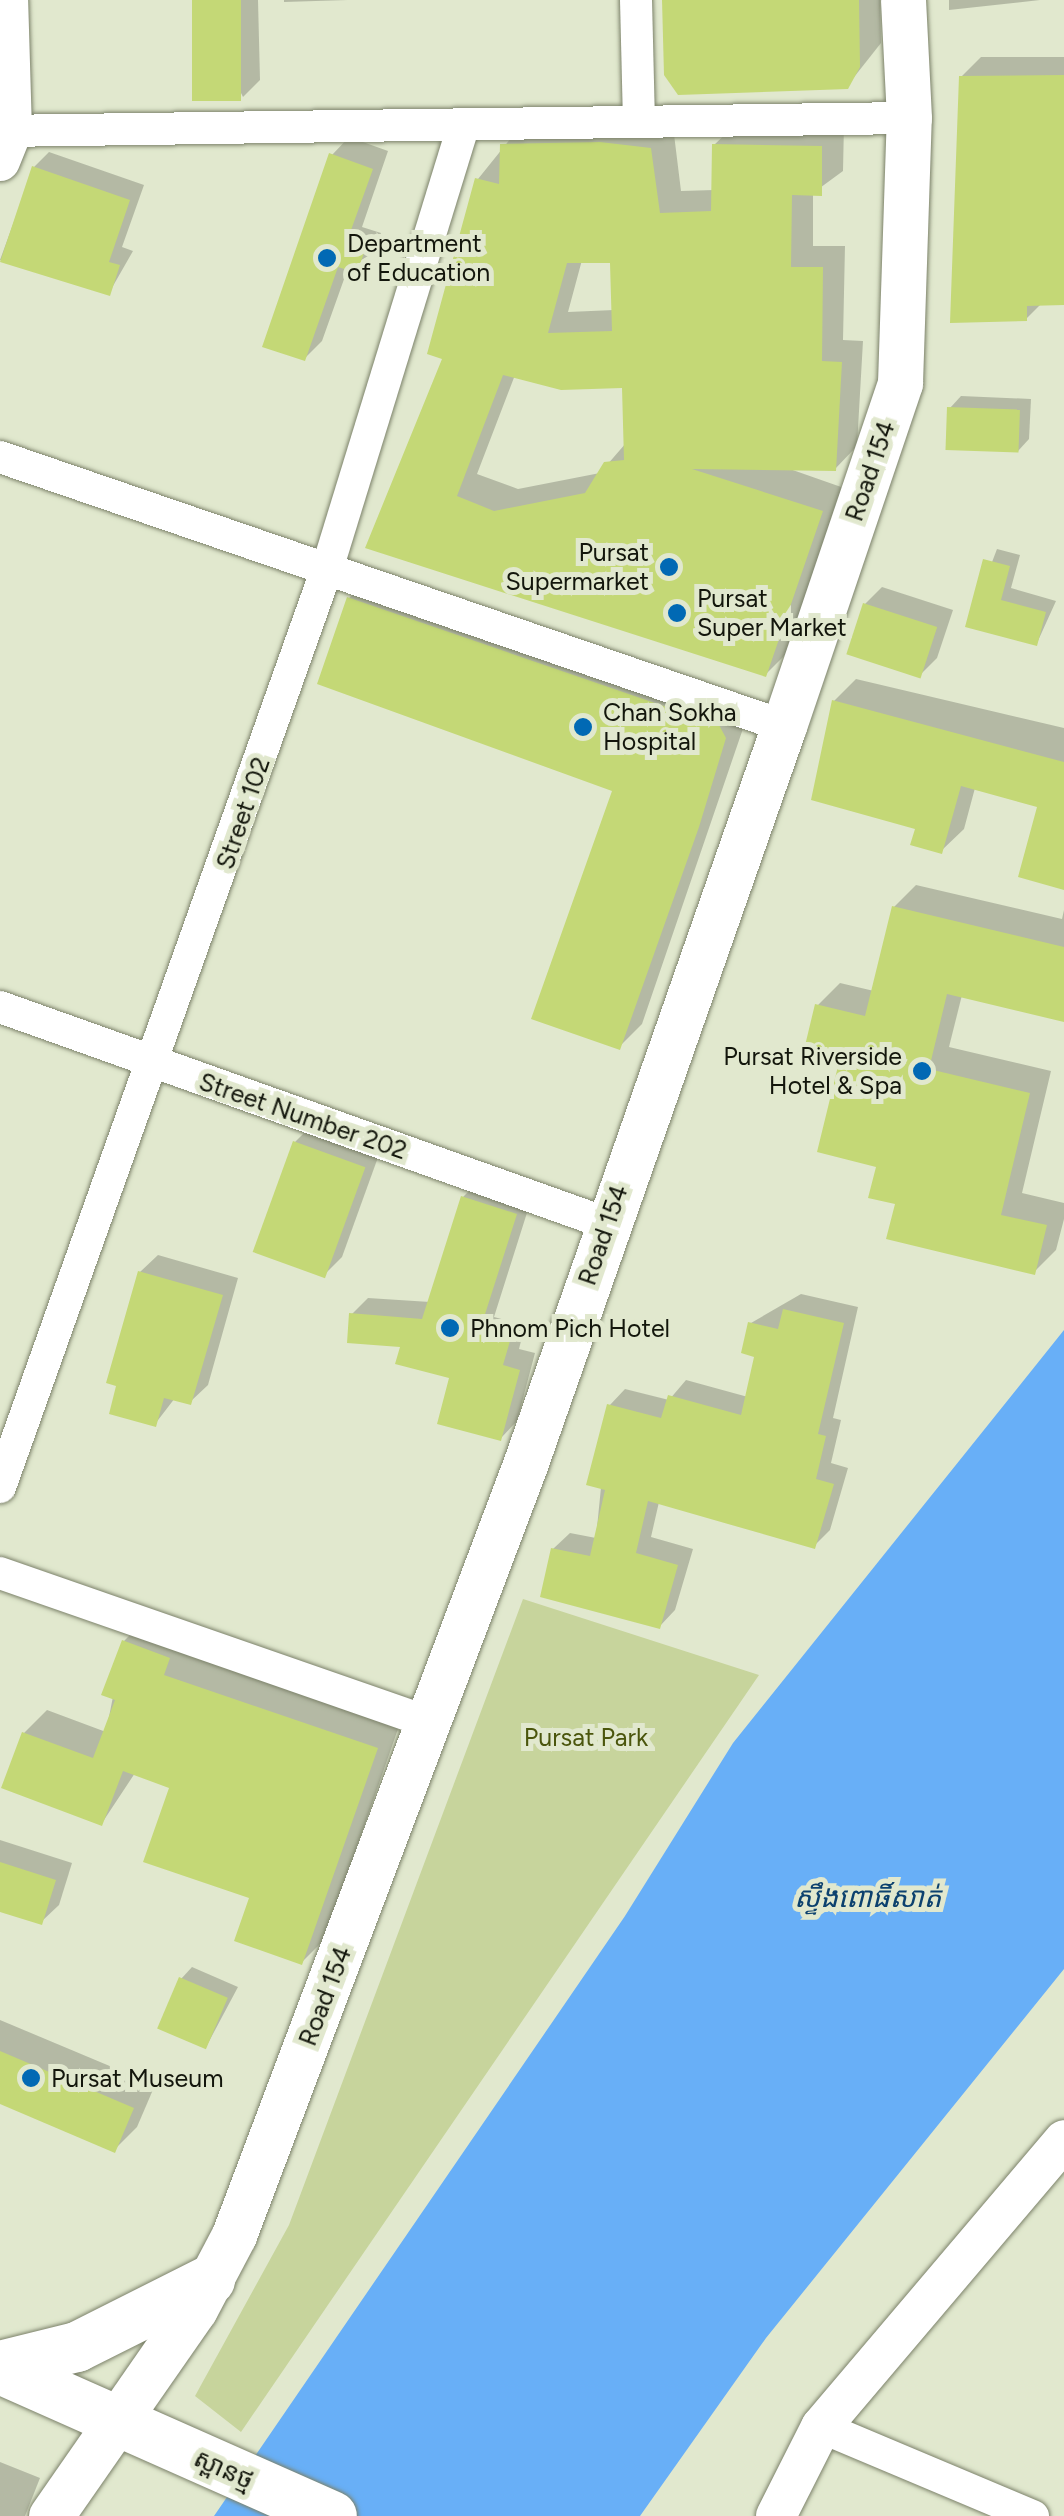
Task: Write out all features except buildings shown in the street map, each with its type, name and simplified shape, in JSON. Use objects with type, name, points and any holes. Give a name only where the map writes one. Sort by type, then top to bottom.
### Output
[{"type":"main road","name":"Road 154","points":[[52,2516],[210,2280],[430,1723],[784,726],[900,383],[910,118],[903,0]]},
{"type":"main road","points":[[0,2368],[78,2347],[210,2280]]},
{"type":"main road","name":"ស្ពានថ្ម","points":[[0,2368],[332,2516]]},
{"type":"street","points":[[8,0],[4,141],[462,131],[639,120],[910,118]]},
{"type":"street","points":[[636,0],[639,120]]},
{"type":"street","name":"Street 102","points":[[0,1486],[156,1065],[328,566],[462,131]]},
{"type":"street","points":[[0,457],[328,566],[784,726]]},
{"type":"street","name":"Street Number 202","points":[[0,1006],[606,1223]]},
{"type":"street","points":[[0,1573],[430,1723]]},
{"type":"street","points":[[776,2516],[821,2427],[1064,2140]]},
{"type":"street","points":[[821,2427],[1033,2516]]},
{"type":"green space","name":"Pursat Park","points":[[523,1599],[759,1675],[241,2432],[195,2396],[289,2225]]},
{"type":"water","name":"ស្ទឹងពោធិ៍សាត់","points":[[1064,1330],[1064,1969],[766,2338],[640,2516],[214,2516],[625,1916],[733,1743]]},
{"type":"place","name":"Department of Education","points":[[327,258]]},
{"type":"place","name":"Pursat Supermarket","points":[[669,567]]},
{"type":"place","name":"Pursat Super Market","points":[[677,613]]},
{"type":"place","name":"Chan Sokha Hospital","points":[[583,727]]},
{"type":"place","name":"Pursat Riverside Hotel & Spa","points":[[922,1071]]},
{"type":"place","name":"Phnom Pich Hotel","points":[[450,1328]]},
{"type":"place","name":"Pursat Museum","points":[[31,2078]]}]
